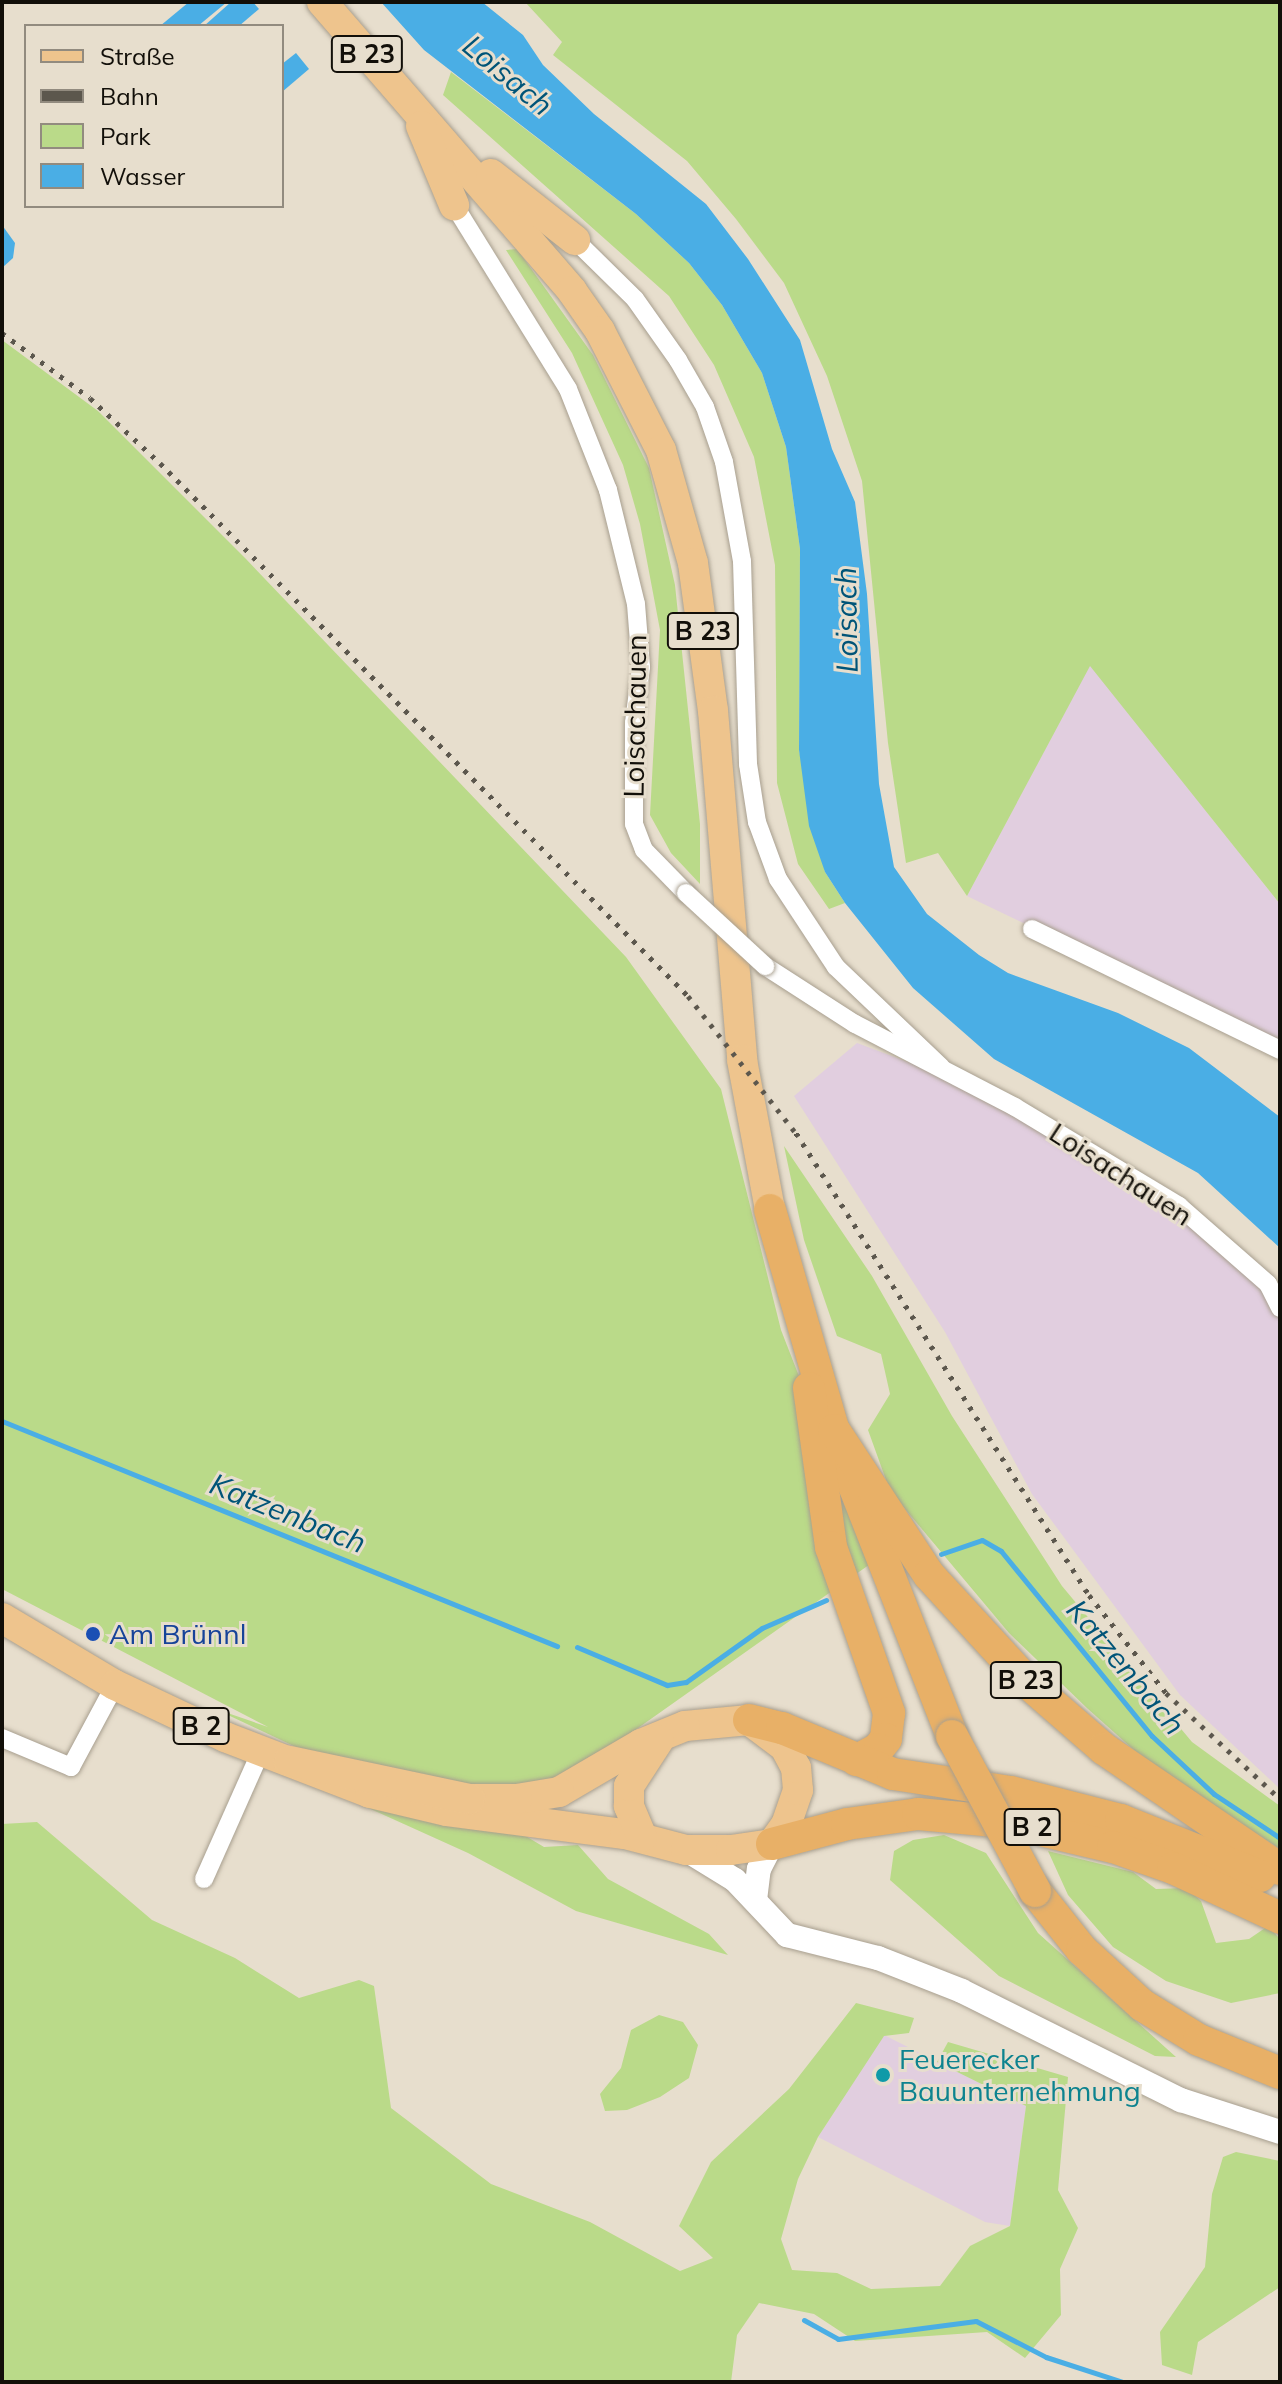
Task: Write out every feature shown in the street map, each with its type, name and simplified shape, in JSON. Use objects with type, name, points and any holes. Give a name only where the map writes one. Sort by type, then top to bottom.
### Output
[{"type":"highway","name":"B 23","points":[[770,1210],[808,1352],[834,1430],[952,1736],[1035,1891],[1082,1950],[1122,1988],[1170,2023],[1225,2052],[1280,2073]]},
{"type":"highway","name":"B 23","points":[[808,1352],[809,1424],[831,1547],[841,1587],[889,1713],[886,1739],[878,1749],[857,1760]]},
{"type":"highway","name":"B 23","points":[[834,1430],[929,1575],[1029,1684],[1126,1765],[1280,1869]]},
{"type":"highway","name":"B 2","points":[[749,1720],[782,1728],[893,1774],[1011,1792],[1121,1820],[1184,1841],[1280,1887]]},
{"type":"highway","name":"B 2","points":[[772,1844],[887,1817],[918,1814],[1006,1822],[1097,1843],[1173,1868],[1280,1918]]},
{"type":"highway","points":[[1225,2052],[1280,2046]]},
{"type":"main road","name":"B 23","points":[[322,2],[543,254],[600,331],[661,450],[680,506],[693,563],[713,711],[742,1060],[770,1210]]},
{"type":"main road","points":[[413,105],[454,205]]},
{"type":"main road","points":[[433,128],[575,240]]},
{"type":"main road","name":"B 2","points":[[2,1618],[115,1685],[275,1756],[370,1793],[512,1810],[593,1830],[642,1837],[686,1850],[772,1844]]},
{"type":"main road","points":[[749,1720],[785,1747],[796,1768],[795,1803],[772,1844]]},
{"type":"main road","name":"B 2","points":[[512,1810],[559,1792],[663,1736],[700,1722],[749,1720]]},
{"type":"main road","points":[[642,1837],[629,1806],[629,1786],[640,1763],[663,1736]]},
{"type":"street","name":"Loisachauen","points":[[454,205],[568,389],[608,490],[636,604],[641,667],[634,736],[634,824],[644,850],[765,966],[855,1024],[941,1067],[1179,1206],[1268,1284],[1280,1308]]},
{"type":"street","name":"Loisachauen","points":[[575,240],[635,299],[678,360],[705,407],[724,462],[742,561],[748,764],[757,822],[778,879],[836,967],[941,1067]]},
{"type":"street","points":[[1032,929],[1280,1050]]},
{"type":"street","points":[[2,1738],[71,1767],[115,1685]]},
{"type":"street","points":[[204,1879],[275,1756]]},
{"type":"street","points":[[755,1900],[759,1869],[772,1844]]},
{"type":"street","points":[[686,1850],[715,1863],[755,1900],[773,1926],[787,1935],[878,1958],[948,1985],[1181,2100],[1280,2132]]},
{"type":"shaded area","points":[[1090,665],[1280,904],[1280,1046],[967,896]]},
{"type":"shaded area","points":[[857,1043],[908,1062],[960,1072],[1183,1204],[1280,1295],[1280,1789],[1180,1695],[1032,1494],[945,1332],[794,1096]]},
{"type":"shaded area","points":[[884,2035],[1026,2106],[1010,2226],[985,2222],[818,2137]]},
{"type":"green space","points":[[525,2],[1280,2],[1280,904],[1090,666],[967,896],[938,853],[906,863],[888,743],[862,481],[827,376],[784,283],[736,219],[687,161],[553,55],[562,42]]},
{"type":"green space","points":[[451,72],[636,214],[689,263],[722,305],[762,373],[786,447],[800,549],[799,750],[825,872],[845,903],[829,909],[798,864],[777,783],[775,565],[754,457],[714,365],[669,296],[443,95]]},
{"type":"green space","points":[[517,249],[593,355],[649,468],[675,585],[700,824],[700,884],[671,853],[650,815],[660,630],[640,524],[623,465],[572,353],[506,250]]},
{"type":"green space","points":[[2,340],[98,411],[246,559],[626,957],[721,1089],[781,1330],[820,1430],[890,1550],[573,1774],[481,1793],[319,1758],[213,1708],[268,1727],[2,1589]]},
{"type":"green space","points":[[784,1146],[872,1276],[952,1416],[1062,1586],[1192,1742],[1280,1806],[1280,1849],[1153,1767],[1088,1709],[1009,1633],[890,1491],[868,1430],[890,1394],[881,1354],[837,1336],[804,1240]]},
{"type":"green space","points":[[364,1806],[524,1835],[544,1847],[578,1845],[608,1879],[709,1934],[728,1955],[576,1911],[468,1853]]},
{"type":"green space","points":[[37,1822],[152,1920],[235,1958],[299,1998],[359,1980],[374,1986],[391,2108],[491,2184],[590,2222],[680,2271],[713,2258],[679,2226],[711,2162],[789,2089],[856,2003],[914,2018],[909,2033],[884,2036],[818,2137],[798,2179],[781,2239],[792,2270],[837,2273],[871,2289],[940,2286],[970,2246],[1010,2226],[1026,2106],[937,2062],[948,2042],[1068,2077],[1058,2190],[1078,2228],[1060,2269],[1061,2315],[1025,2358],[987,2332],[855,2341],[814,2314],[759,2303],[737,2335],[731,2382],[2,2382],[2,1824]]},
{"type":"green space","points":[[944,1835],[986,1853],[1038,1933],[1176,2057],[1155,2056],[999,1976],[890,1880],[894,1851],[913,1840]]},
{"type":"green space","points":[[1048,1851],[1133,1872],[1156,1889],[1186,1888],[1201,1901],[1216,1943],[1249,1939],[1268,1926],[1280,1939],[1280,1993],[1231,2003],[1166,1981],[1113,1947],[1068,1895]]},
{"type":"green space","points":[[659,2015],[683,2022],[698,2045],[689,2078],[660,2097],[627,2110],[605,2111],[600,2094],[621,2068],[631,2030]]},
{"type":"green space","points":[[1236,2152],[1280,2161],[1280,2287],[1198,2342],[1192,2375],[1162,2365],[1160,2332],[1205,2267],[1212,2194],[1223,2157]]},
{"type":"water","points":[[189,2],[227,2],[200,24],[162,24]]},
{"type":"water","points":[[231,2],[253,2],[259,9],[241,24],[206,24]]},
{"type":"water","name":"Loisach","points":[[381,2],[482,2],[523,35],[543,65],[594,114],[706,204],[748,259],[800,340],[832,449],[855,502],[867,594],[879,784],[894,867],[927,914],[979,955],[1008,973],[1118,1013],[1189,1048],[1280,1117],[1280,1248],[1198,1173],[994,1059],[913,988],[845,903],[825,872],[809,826],[799,750],[800,549],[786,447],[762,373],[722,305],[689,263],[636,214],[424,50]]},
{"type":"water","points":[[296,53],[309,69],[284,90],[284,62]]},
{"type":"water","points":[[2,225],[15,243],[13,258],[2,268]]},
{"type":"waterway","name":"Katzenbach","points":[[2,1421],[557,1646]]},
{"type":"waterway","name":"Katzenbach","points":[[941,1554],[982,1540],[1001,1551],[1152,1736],[1214,1794],[1280,1838]]},
{"type":"waterway","name":"Katzenbach","points":[[577,1647],[667,1685],[686,1682],[762,1628],[826,1600]]},
{"type":"waterway","points":[[804,2320],[838,2339],[976,2321],[1046,2357],[1123,2382]]},
{"type":"railway","points":[[2,333],[90,398],[160,463],[688,996],[796,1133],[1089,1595],[1166,1693],[1280,1799]]},
{"type":"place","name":"Am Brünnl","points":[[93,1634]]},
{"type":"place","name":"Feuerecker Bauunternehmung","points":[[883,2075]]}]
